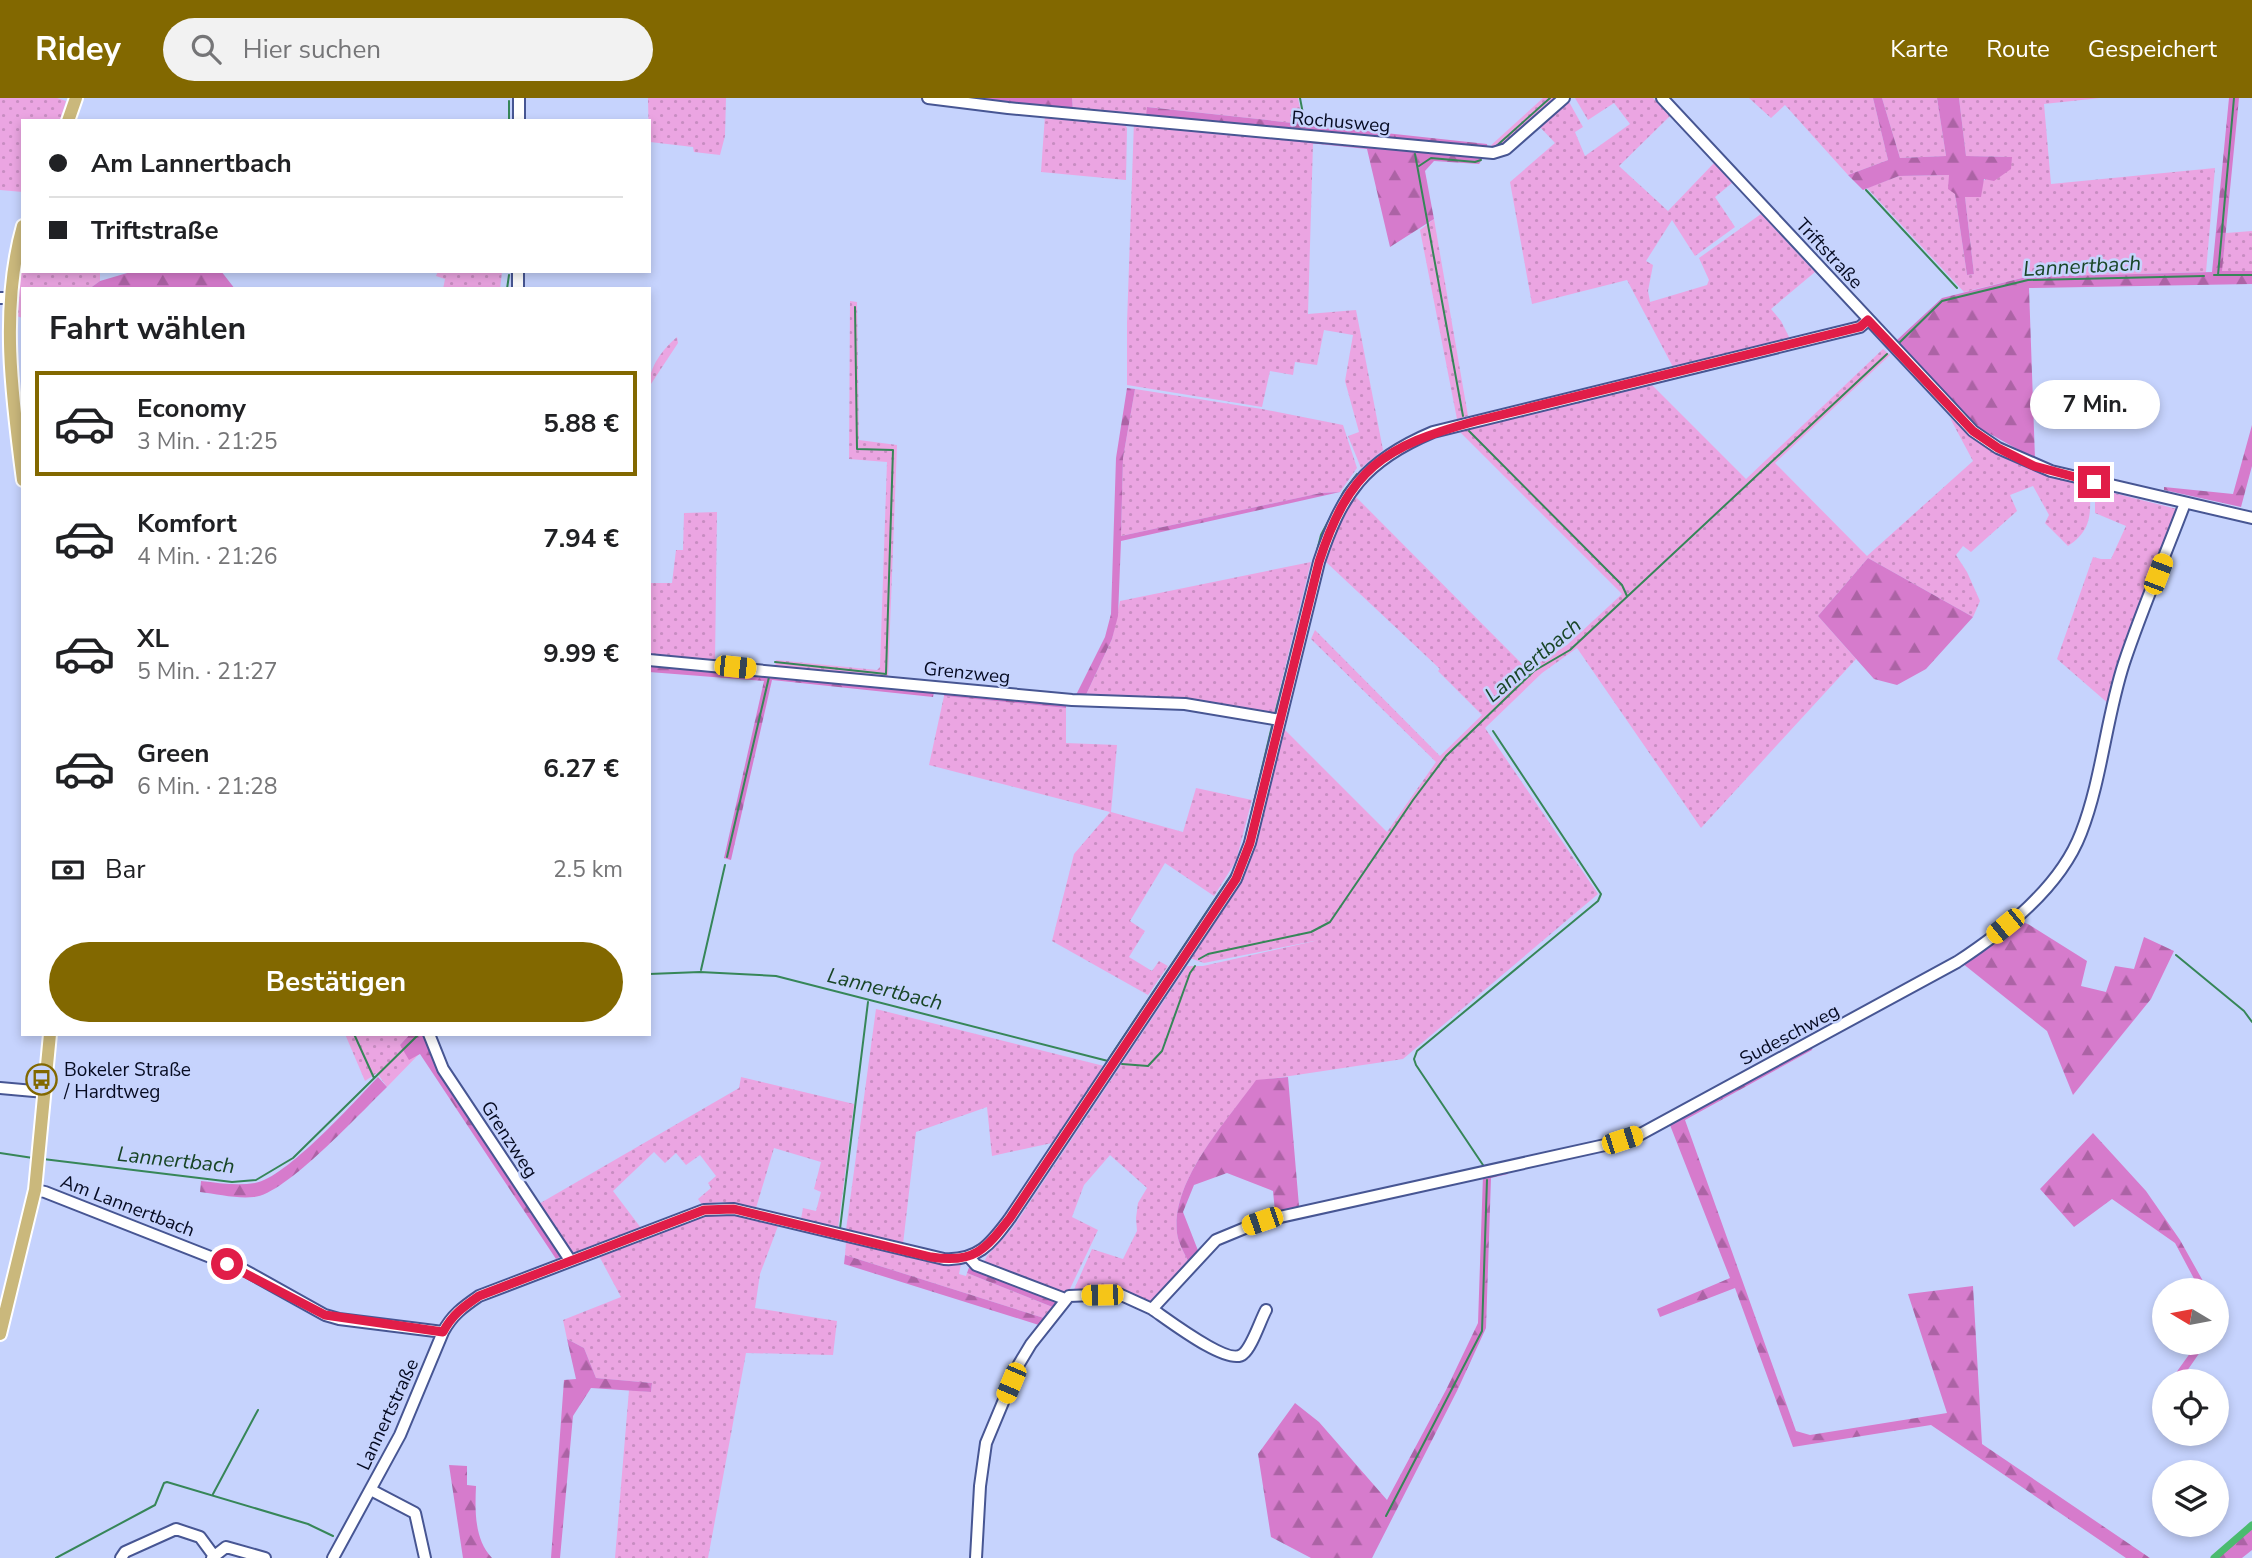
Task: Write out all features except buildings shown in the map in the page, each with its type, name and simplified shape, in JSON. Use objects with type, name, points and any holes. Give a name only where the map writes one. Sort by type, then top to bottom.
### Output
[{"type":"main road","points":[[69,119],[76,98]]},
{"type":"main road","points":[[21,231],[11,257],[2,298],[21,465]]},
{"type":"main road","points":[[0,1334],[35,1190],[50,1036]]},
{"type":"street","points":[[519,98],[519,119]]},
{"type":"street","name":"Rochusweg","points":[[928,98],[1008,108],[1493,153],[1506,149],[1564,98]]},
{"type":"street","name":"Triftstraße","points":[[1662,98],[1973,431],[1998,448],[2034,466],[2252,518]]},
{"type":"street","points":[[1065,1299],[976,1265],[969,1257],[991,1243],[1010,1218],[1236,879],[1250,843],[1319,562],[1329,531],[1350,492],[1385,456],[1433,432],[1860,327],[1868,320]]},
{"type":"street","name":"Sudeschweg","points":[[1152,1309],[1216,1240],[1229,1233],[1262,1221],[1605,1145],[1639,1135],[1977,949],[2042,894],[2056,878],[2081,834],[2124,664],[2185,503]]},
{"type":"street","name":"Grenzweg","points":[[651,660],[1072,700],[1185,704],[1280,720]]},
{"type":"street","name":"Grenzweg","points":[[430,1036],[443,1069],[570,1260]]},
{"type":"street","points":[[0,1088],[45,1092]]},
{"type":"street","name":"Am Lannertbach","points":[[35,1190],[246,1271],[325,1315],[443,1332]]},
{"type":"street","name":"Lannertstraße","points":[[333,1558],[400,1436],[443,1332],[460,1309],[479,1296],[704,1210],[734,1209],[931,1257],[954,1260],[969,1257]]},
{"type":"street","points":[[976,1558],[980,1486],[986,1443],[1019,1364],[1065,1299],[1069,1296],[1119,1294],[1152,1309],[1230,1358],[1237,1358],[1245,1353],[1266,1310]]},
{"type":"street","points":[[371,1490],[415,1513],[425,1558]]},
{"type":"street","points":[[121,1558],[125,1552],[176,1530],[200,1537],[213,1557],[226,1546],[265,1558]]},
{"type":"shaded area","points":[[0,98],[57,98],[66,101],[61,119],[21,119],[21,192],[0,190]]},
{"type":"shaded area","points":[[648,98],[726,98],[725,136],[720,155],[694,152],[693,147],[651,142],[651,119],[648,119]]},
{"type":"shaded area","points":[[1072,98],[1298,98],[1303,124],[1148,107],[1146,118],[1073,111]]},
{"type":"shaded area","points":[[1543,98],[1558,98],[1504,146],[1493,150],[1488,148]]},
{"type":"shaded area","points":[[1575,98],[1653,98],[1670,116],[1619,166],[1668,211],[1714,163],[1732,183],[1715,197],[1735,227],[1695,256],[1672,220],[1646,261],[1653,265],[1648,291],[1650,302],[1707,285],[1709,280],[1699,258],[1761,214],[1815,272],[1771,309],[1790,339],[1673,367],[1627,280],[1532,304],[1510,182],[1555,143],[1538,125],[1568,100],[1583,127],[1575,132],[1585,156],[1630,124],[1614,103],[1588,120]]},
{"type":"shaded area","points":[[1749,98],[1873,98],[1888,160],[1848,175],[1785,105],[1771,118]]},
{"type":"shaded area","points":[[1882,98],[1937,98],[1946,156],[1900,158]]},
{"type":"shaded area","points":[[1959,98],[2100,98],[2044,104],[2051,184],[2215,168],[2206,272],[2026,277],[1964,292],[1867,188],[1899,176],[1949,175],[1955,194],[1967,275],[1974,274],[1965,197],[2011,157],[1966,156]]},
{"type":"shaded area","points":[[1045,115],[1124,123],[1127,128],[1126,180],[1041,172]]},
{"type":"shaded area","points":[[1134,121],[1145,126],[1313,143],[1308,314],[1356,310],[1383,450],[1361,468],[1348,436],[1359,432],[1345,381],[1353,335],[1324,330],[1317,365],[1295,362],[1293,375],[1270,371],[1262,407],[1127,385]]},
{"type":"shaded area","points":[[1434,219],[1468,416],[1457,419],[1420,230]]},
{"type":"shaded area","points":[[2252,231],[2252,271],[2221,272],[2226,233]]},
{"type":"shaded area","points":[[21,270],[21,273],[100,273],[100,281],[92,287],[21,287],[21,317],[16,316],[16,296]]},
{"type":"shaded area","points":[[437,273],[502,273],[500,287],[443,287],[445,279],[436,276]]},
{"type":"shaded area","points":[[850,301],[857,302],[859,440],[897,445],[888,678],[775,667],[776,660],[877,670],[880,667],[887,462],[849,459]]},
{"type":"shaded area","points":[[677,337],[678,343],[651,384],[651,373],[666,347]]},
{"type":"shaded area","points":[[1883,349],[1890,355],[1775,463],[1867,556],[1973,461],[1950,418],[2007,457],[2051,476],[2090,484],[2089,519],[2076,540],[2068,546],[2045,523],[2049,515],[2033,486],[2010,495],[2017,511],[1971,552],[1963,546],[1956,555],[1980,601],[1973,617],[1868,558],[1818,616],[1856,659],[1701,828],[1577,648],[1542,673],[1485,728],[1598,894],[1403,1059],[1256,1081],[1203,1152],[1192,1172],[1177,1213],[1177,1233],[1189,1263],[1154,1305],[1134,1298],[1072,1294],[1092,1249],[1123,1259],[1137,1231],[1138,1203],[1147,1188],[1110,1155],[1084,1185],[1072,1217],[1098,1230],[1068,1293],[1054,1293],[983,1264],[1012,1229],[1187,966],[1203,966],[1319,940],[1204,963],[1187,957],[1194,954],[1241,883],[1249,865],[1284,729],[1387,832],[1436,762],[1311,639],[1315,630],[1440,756],[1482,715],[1438,671],[1440,669],[1326,562],[1334,533],[1355,496],[1528,670],[1567,645],[1622,594],[1459,431],[1652,385],[1746,479]]},
{"type":"shaded area","points":[[1135,389],[1343,425],[1357,468],[1340,492],[1321,493],[1121,536],[1123,458]]},
{"type":"shaded area","points":[[2098,489],[2177,509],[2110,705],[2057,659],[2093,557],[2111,559],[2126,526],[2095,513],[2095,493]]},
{"type":"shaded area","points":[[717,512],[715,662],[651,657],[651,583],[672,583],[676,550],[683,550],[684,513]]},
{"type":"shaded area","points":[[1311,562],[1273,717],[1084,699],[1112,639],[1120,601]]},
{"type":"shaded area","points":[[944,696],[1066,708],[1066,743],[1117,745],[1111,812],[1183,832],[1196,788],[1252,800],[1236,861],[1214,896],[1165,863],[1130,921],[1145,931],[1129,957],[1152,971],[1159,961],[1168,966],[1148,995],[1052,941],[1074,854],[1110,812],[929,765]]},
{"type":"shaded area","points":[[876,1009],[1104,1066],[1052,1143],[992,1156],[987,1107],[916,1132],[903,1244],[846,1230]]},
{"type":"shaded area","points":[[346,1036],[408,1036],[400,1045],[420,1053],[387,1087],[377,1073],[365,1081]]},
{"type":"shaded area","points":[[741,1077],[854,1104],[838,1228],[801,1219],[803,1208],[816,1211],[821,1192],[814,1189],[821,1162],[774,1148],[756,1208],[720,1202],[702,1205],[698,1199],[711,1188],[708,1183],[716,1176],[700,1155],[686,1165],[676,1153],[665,1163],[654,1152],[613,1191],[641,1228],[571,1254],[537,1205],[739,1088]]},
{"type":"shaded area","points":[[719,1214],[778,1226],[760,1274],[755,1308],[837,1321],[833,1355],[746,1353],[708,1558],[615,1558],[629,1390],[651,1392],[652,1383],[596,1378],[584,1348],[567,1339],[563,1320],[621,1297],[599,1256],[699,1218]]},
{"type":"shaded area","points":[[846,1242],[943,1264],[961,1264],[959,1274],[966,1276],[967,1273],[1055,1308],[1047,1319],[845,1255]]},
{"type":"green space","points":[[949,98],[1072,98],[1073,111]]},
{"type":"green space","points":[[1873,98],[1882,98],[1900,158],[1946,156],[1937,98],[1959,98],[1966,156],[2012,157],[2011,169],[1994,181],[1984,179],[1981,197],[1965,197],[1974,274],[1967,275],[1955,194],[1948,189],[1949,175],[1899,176],[1863,190],[1848,175],[1888,160]]},
{"type":"green space","points":[[2229,98],[2239,98],[2222,271],[2252,271],[2252,284],[2029,288],[2035,459],[1976,426],[1897,340],[1942,298],[2026,277],[2212,272]]},
{"type":"green space","points":[[1147,107],[1487,144],[1488,150],[1479,164],[1434,161],[1425,171],[1434,219],[1390,247],[1367,149],[1145,126]]},
{"type":"green space","points":[[127,273],[223,273],[233,287],[92,287],[100,281]]},
{"type":"green space","points":[[1127,388],[1135,389],[1123,458],[1121,536],[1321,493],[1340,492],[1121,541],[1118,616],[1112,639],[1084,699],[1076,695],[1105,637],[1111,614],[1116,458]]},
{"type":"green space","points":[[2252,425],[2252,466],[2241,507],[2164,490],[2164,487],[2233,494]]},
{"type":"green space","points":[[1868,558],[1973,617],[1926,669],[1897,685],[1874,679],[1818,616]]},
{"type":"green space","points":[[651,663],[935,689],[933,697],[772,680],[731,860],[724,858],[764,681],[651,672]]},
{"type":"green space","points":[[946,690],[1066,701],[1066,708],[944,696]]},
{"type":"green space","points":[[2016,920],[2028,924],[2087,961],[2081,986],[2106,992],[2115,966],[2134,969],[2144,937],[2174,951],[2151,999],[2073,1095],[2047,1031],[1962,963]]},
{"type":"green space","points":[[408,1036],[426,1036],[429,1047],[477,1128],[562,1256],[556,1259],[420,1054],[409,1060],[400,1045]]},
{"type":"green space","points":[[1813,1045],[1812,1050],[1685,1120],[1796,1431],[1810,1435],[1947,1413],[1908,1294],[1973,1286],[1982,1444],[2150,1558],[2126,1558],[1931,1425],[1793,1447],[1735,1288],[1660,1317],[1657,1309],[1730,1278],[1668,1120]]},
{"type":"green space","points":[[378,1077],[387,1087],[303,1168],[268,1193],[254,1197],[234,1197],[200,1192],[201,1181],[255,1183],[284,1168],[319,1138]]},
{"type":"green space","points":[[1288,1077],[1299,1206],[1275,1212],[1273,1191],[1227,1173],[1194,1185],[1183,1212],[1199,1253],[1189,1263],[1177,1233],[1177,1213],[1192,1172],[1203,1152],[1256,1080]]},
{"type":"green space","points":[[2093,1133],[2146,1191],[2180,1240],[2201,1278],[2194,1278],[2175,1243],[2112,1199],[2074,1227],[2040,1189]]},
{"type":"green space","points":[[1508,1169],[1508,1174],[1491,1178],[1486,1328],[1372,1558],[1311,1558],[1271,1537],[1258,1454],[1295,1403],[1319,1422],[1387,1500],[1446,1390],[1478,1323],[1483,1175]]},
{"type":"green space","points":[[845,1255],[1047,1319],[1042,1326],[844,1264]]},
{"type":"green space","points":[[970,1265],[1057,1298],[1059,1305],[1055,1308],[967,1273]]},
{"type":"green space","points":[[567,1339],[584,1348],[596,1378],[652,1383],[651,1392],[591,1388],[573,1416],[560,1558],[551,1558],[564,1380],[576,1379]]},
{"type":"green space","points":[[2189,1355],[2198,1355],[2188,1369],[2179,1369]]},
{"type":"green space","points":[[449,1465],[467,1466],[467,1485],[476,1486],[479,1533],[492,1558],[463,1558]]},
{"type":"green space","points":[[2252,1528],[2252,1550],[2242,1558],[2217,1558]]},
{"type":"waterway","points":[[1300,98],[1304,119]]},
{"type":"waterway","points":[[1493,149],[1550,98]]},
{"type":"waterway","points":[[2218,275],[2234,98]]},
{"type":"waterway","points":[[509,101],[509,119]]},
{"type":"waterway","points":[[1415,154],[1463,416]]},
{"type":"waterway","points":[[1419,166],[1431,158],[1475,162],[1481,160]]},
{"type":"waterway","points":[[1866,190],[1957,288]]},
{"type":"waterway","points":[[507,287],[509,275]]},
{"type":"waterway","name":"Lannertbach","points":[[2214,275],[2252,275]]},
{"type":"waterway","name":"Lannertbach","points":[[1899,343],[1942,301],[2028,280],[2204,276]]},
{"type":"waterway","points":[[775,662],[886,674],[893,450],[857,449],[855,307]]},
{"type":"waterway","name":"Lannertbach","points":[[1199,959],[1208,954],[1311,932],[1330,922],[1446,756],[1534,671],[1570,650],[1887,354]]},
{"type":"waterway","points":[[1469,431],[1622,585],[1627,596]]},
{"type":"waterway","points":[[1188,699],[1275,714],[1321,535],[1344,491],[1357,474]]},
{"type":"waterway","points":[[727,857],[769,677]]},
{"type":"waterway","points":[[1243,848],[1272,726]]},
{"type":"waterway","points":[[1483,1165],[1416,1065],[1414,1059],[1417,1051],[1598,901],[1601,894],[1493,731]]},
{"type":"waterway","points":[[701,970],[725,865]]},
{"type":"waterway","points":[[1108,1060],[1233,872]]},
{"type":"waterway","points":[[2176,955],[2244,1011],[2252,1022]]},
{"type":"waterway","name":"Lannertbach","points":[[1122,1064],[1148,1066],[1162,1051],[1190,973],[1195,966]]},
{"type":"waterway","name":"Lannertbach","points":[[651,974],[700,972],[776,976],[1108,1061]]},
{"type":"waterway","points":[[840,1229],[868,1002]]},
{"type":"waterway","points":[[355,1036],[374,1078]]},
{"type":"waterway","name":"Lannertbach","points":[[43,1159],[232,1182],[256,1180],[293,1158],[417,1036]]},
{"type":"waterway","name":"Lannertbach","points":[[0,1153],[33,1158]]},
{"type":"waterway","points":[[1386,1516],[1482,1331],[1487,1180]]},
{"type":"waterway","points":[[213,1494],[258,1410]]},
{"type":"waterway","points":[[56,1558],[155,1505],[164,1483],[167,1482],[308,1524],[333,1536]]},
{"type":"waterway","points":[[2214,1558],[2252,1525]]},
{"type":"place","name":"Bokeler Straße / Hardtweg","points":[[41,1080]]},
{"type":"route","points":[[227,1264],[246,1271],[325,1315],[443,1332],[451,1318],[479,1296],[704,1210],[734,1209],[944,1259],[962,1259],[981,1250],[991,1243],[1010,1218],[1236,879],[1244,863],[1319,562],[1338,511],[1364,475],[1385,456],[1433,432],[1860,327],[1868,320],[1973,431],[1998,448],[2034,466],[2094,482]]}]
